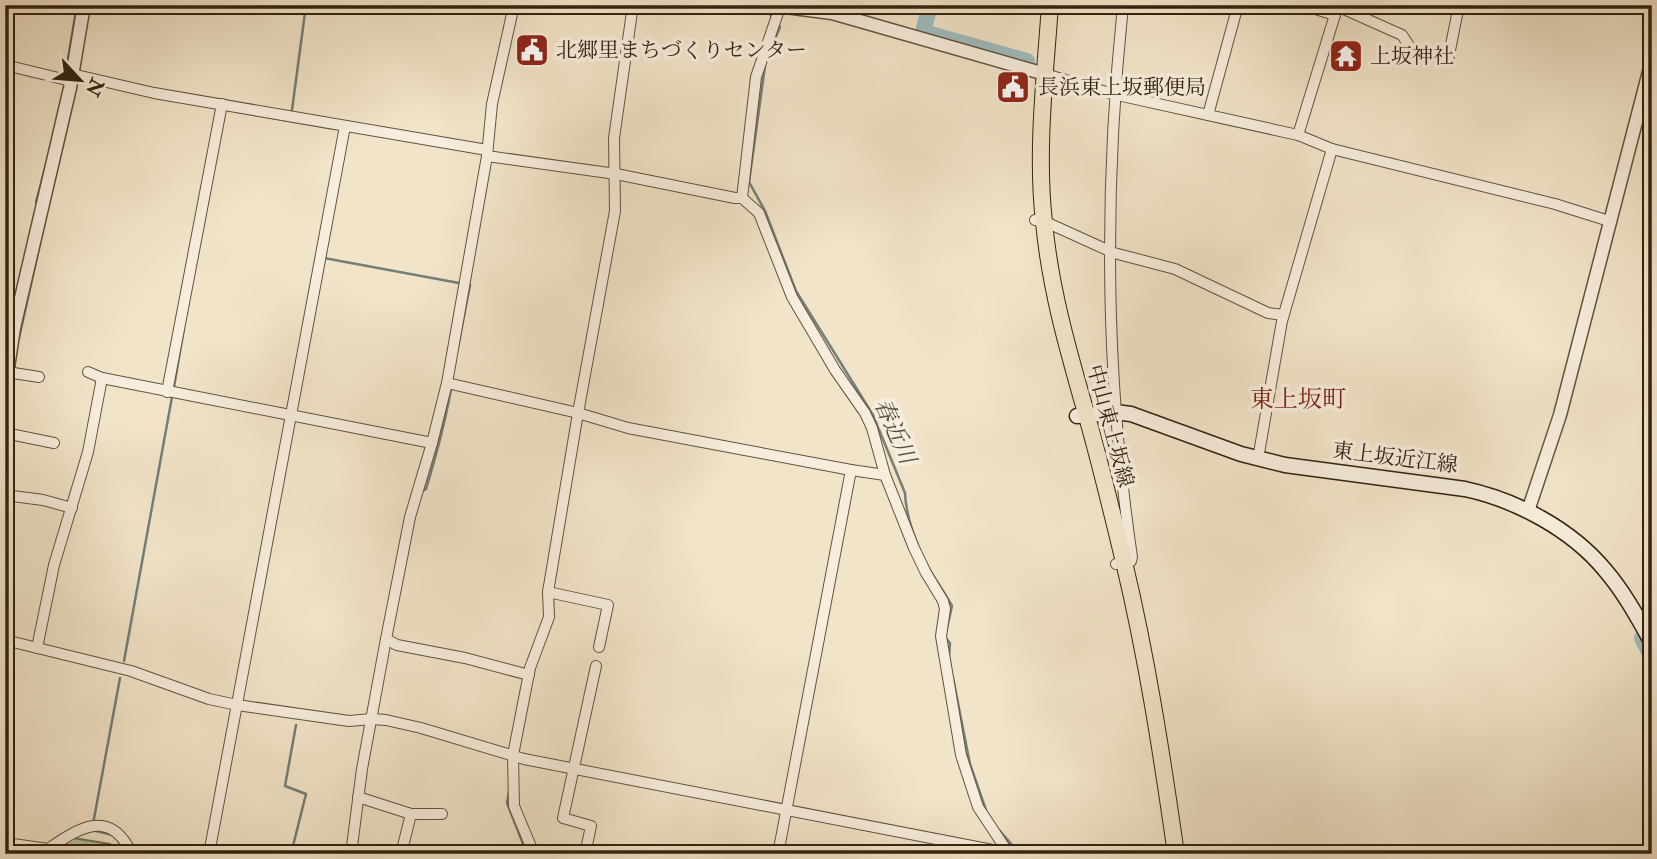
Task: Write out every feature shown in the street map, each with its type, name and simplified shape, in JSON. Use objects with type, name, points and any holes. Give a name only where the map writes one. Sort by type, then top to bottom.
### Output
[{"type":"main road","name":"中山東上坂線","points":[[1041,5],[1042,147],[1039,221],[1082,415],[1155,716],[1176,854]]},
{"type":"main road","name":"中山東上坂線","points":[[1041,73],[1050,5]]},
{"type":"main road","name":"東上坂近江線","points":[[1082,415],[1115,412],[1132,414],[1285,465],[1489,494],[1528,511],[1567,536],[1604,569],[1651,640]]},
{"type":"main road","name":"中山東上坂線","points":[[1120,563],[1167,854]]},
{"type":"street","points":[[5,387],[14,328],[71,77],[83,5]]},
{"type":"street","points":[[351,854],[358,797],[410,517],[447,383],[487,153],[492,104],[514,5]]},
{"type":"street","points":[[534,854],[514,806],[513,755],[529,676],[549,617],[548,592],[612,233],[616,174],[614,138],[633,5]]},
{"type":"street","points":[[1120,563],[1132,558],[1115,412],[1109,250],[1114,94],[1123,5]]},
{"type":"street","points":[[1208,115],[1238,5]]},
{"type":"street","points":[[1302,5],[1337,9],[1402,35],[1412,50],[1448,60],[1459,5]]},
{"type":"street","points":[[742,198],[756,77],[779,10],[775,6]]},
{"type":"street","points":[[775,6],[832,13],[1114,94],[1298,135],[1332,149],[1555,204],[1609,221]]},
{"type":"street","points":[[1298,135],[1337,9]]},
{"type":"street","points":[[1528,511],[1560,415],[1652,61]]},
{"type":"street","points":[[5,65],[742,198],[759,213],[792,298],[835,370],[865,413],[885,475],[926,573],[943,601],[945,609],[941,636],[961,755],[978,807],[1008,853]]},
{"type":"street","points":[[167,392],[222,104]]},
{"type":"street","points":[[209,854],[345,126]]},
{"type":"street","points":[[1258,458],[1283,315],[1332,149]]},
{"type":"street","points":[[1039,221],[1109,250],[1175,270],[1268,313],[1283,315]]},
{"type":"street","points":[[7,372],[40,377]]},
{"type":"street","points":[[88,372],[102,378],[167,392],[432,443]]},
{"type":"street","points":[[37,648],[54,565],[88,452],[102,378]]},
{"type":"street","points":[[447,383],[578,413],[628,428],[885,475]]},
{"type":"street","points":[[7,434],[54,443]]},
{"type":"street","points":[[778,854],[851,470]]},
{"type":"street","points":[[5,495],[43,500],[72,509]]},
{"type":"street","points":[[548,592],[608,605],[599,648]]},
{"type":"street","points":[[5,640],[131,671],[237,709],[348,721],[372,719],[421,728],[513,755],[1008,853]]},
{"type":"street","points":[[388,641],[529,676]]},
{"type":"street","points":[[585,854],[591,826],[563,818],[596,666]]},
{"type":"street","points":[[358,797],[411,814],[442,814]]},
{"type":"street","points":[[401,854],[411,814]]},
{"type":"street","points":[[5,841],[48,849],[75,830],[93,826],[117,831],[132,854]]},
{"type":"green space","points":[[73,838],[110,844],[121,854],[51,854]]},
{"type":"waterway","points":[[68,59],[77,5]]},
{"type":"waterway","points":[[292,110],[306,5]]},
{"type":"waterway","name":"春近川","points":[[713,5],[767,10],[772,17]]},
{"type":"waterway","points":[[930,5],[923,32],[1027,61]]},
{"type":"waterway","name":"春近川","points":[[769,53],[780,27],[777,24]]},
{"type":"waterway","name":"春近川","points":[[765,66],[749,182],[765,211],[796,291],[873,415],[905,493],[910,524],[917,544],[952,606],[947,628]]},
{"type":"waterway","points":[[5,70],[10,71]]},
{"type":"waterway","points":[[238,112],[335,129]]},
{"type":"waterway","points":[[58,165],[67,127]]},
{"type":"waterway","points":[[36,202],[48,157]]},
{"type":"waterway","points":[[19,338],[47,212]]},
{"type":"waterway","points":[[324,258],[459,283]]},
{"type":"waterway","points":[[458,347],[470,285]]},
{"type":"waterway","points":[[174,387],[184,328]]},
{"type":"waterway","points":[[7,429],[11,387]]},
{"type":"waterway","points":[[421,492],[426,489],[430,477],[451,389]]},
{"type":"waterway","points":[[124,661],[172,397]]},
{"type":"waterway","name":"春近川","points":[[945,637],[950,643],[949,657]]},
{"type":"waterway","points":[[1642,638],[1652,658]]},
{"type":"waterway","points":[[93,824],[120,678]]},
{"type":"waterway","name":"春近川","points":[[953,678],[970,764],[986,810]]},
{"type":"waterway","points":[[291,854],[306,794],[285,786],[296,725]]},
{"type":"waterway","points":[[509,791],[507,803],[527,854]]},
{"type":"waterway","points":[[92,830],[113,835]]},
{"type":"waterway","name":"春近川","points":[[999,830],[1020,854]]},
{"type":"place","name":"北郷里まちづくりセンター","points":[[532,50]]},
{"type":"place","name":"上坂神社","points":[[1346,56]]},
{"type":"place","name":"長浜東上坂郵便局","points":[[1013,87]]},
{"type":"district","name":"東上坂町","points":[[1298,399]]}]
